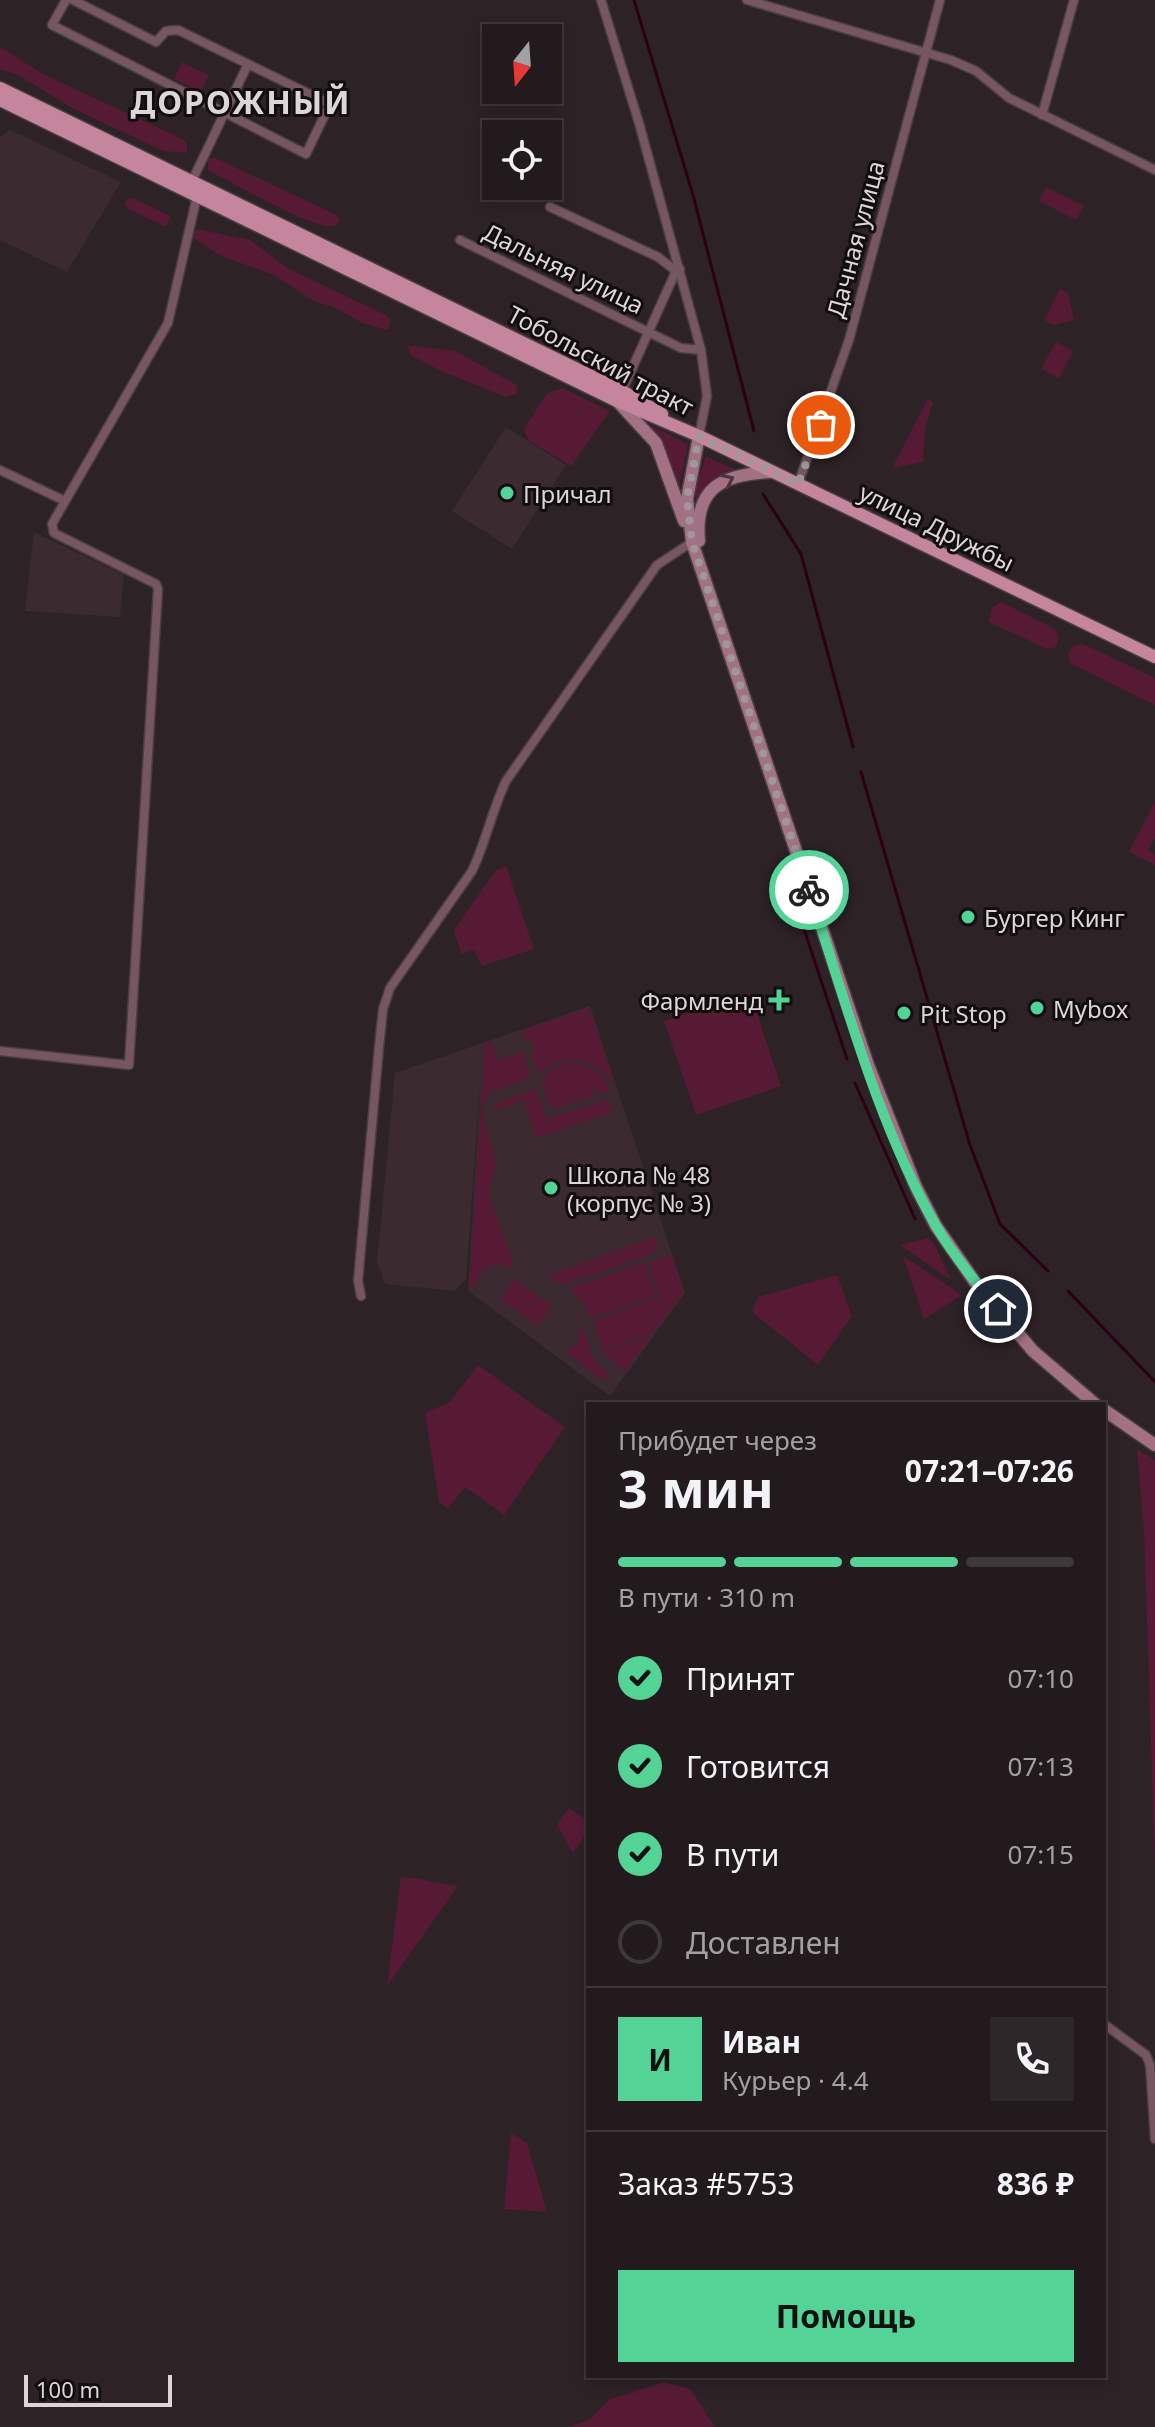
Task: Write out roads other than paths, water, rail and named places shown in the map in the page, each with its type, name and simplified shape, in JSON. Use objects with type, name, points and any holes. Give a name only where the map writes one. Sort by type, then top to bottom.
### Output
[{"type":"main road","name":"Тобольский тракт","points":[[0,88],[192,181],[430,304]]},
{"type":"main road","name":"Тобольский тракт","points":[[0,100],[430,304],[699,436]]},
{"type":"main road","points":[[619,396],[659,450],[703,568],[868,1065],[916,1187],[936,1226],[975,1282],[1033,1351],[1093,1402]]},
{"type":"main road","name":"улица Дружбы","points":[[699,436],[1155,657]]},
{"type":"main road","points":[[692,542],[687,499],[699,436]]},
{"type":"main road","points":[[703,568],[699,519],[712,489],[732,476],[771,472]]},
{"type":"main road","points":[[1106,1411],[1155,1445]]},
{"type":"street","points":[[66,0],[52,25],[306,154],[330,104],[178,30],[166,31],[156,42],[73,0]]},
{"type":"street","points":[[601,0],[701,350],[707,396],[699,436]]},
{"type":"street","points":[[747,0],[925,51],[976,71],[1009,98],[1155,170]]},
{"type":"street","name":"Дачная улица","points":[[798,484],[849,340],[940,0]]},
{"type":"street","points":[[1042,115],[1074,0]]},
{"type":"street","points":[[192,181],[248,64]]},
{"type":"street","points":[[0,1051],[129,1065],[158,589],[156,584],[54,533],[52,524],[168,323],[197,196]]},
{"type":"street","name":"Дальняя улица","points":[[550,207],[658,257],[678,270],[619,396]]},
{"type":"street","name":"Дальняя улица","points":[[460,240],[681,348],[701,350]]},
{"type":"street","points":[[0,470],[65,501]]},
{"type":"street","points":[[361,1296],[358,1281],[378,1061],[383,1009],[390,988],[472,871],[481,852],[493,808],[506,781],[657,565],[692,542]]},
{"type":"street","points":[[1106,2025],[1146,2055],[1150,2065],[1155,2139]]},
{"type":"waterway","points":[[634,0],[693,195],[754,431]]},
{"type":"waterway","points":[[763,494],[801,554],[853,747]]},
{"type":"waterway","points":[[861,772],[970,1145],[1000,1224],[1048,1271]]},
{"type":"waterway","points":[[791,890],[847,1059]]},
{"type":"waterway","points":[[855,1083],[915,1219]]},
{"type":"waterway","points":[[1068,1291],[1155,1382]]},
{"type":"place","name":"Причал","points":[[507,493]]},
{"type":"place","name":"Бургер Кинг","points":[[968,917]]},
{"type":"place","name":"Фармленд","points":[[779,1000]]},
{"type":"place","name":"Mybox","points":[[1037,1008]]},
{"type":"place","name":"Pit Stop","points":[[904,1013]]},
{"type":"place","name":"Школа № 48 (корпус № 3)","points":[[551,1188]]},
{"type":"district","name":"ДОРОЖНЫЙ","points":[[241,101]]}]
